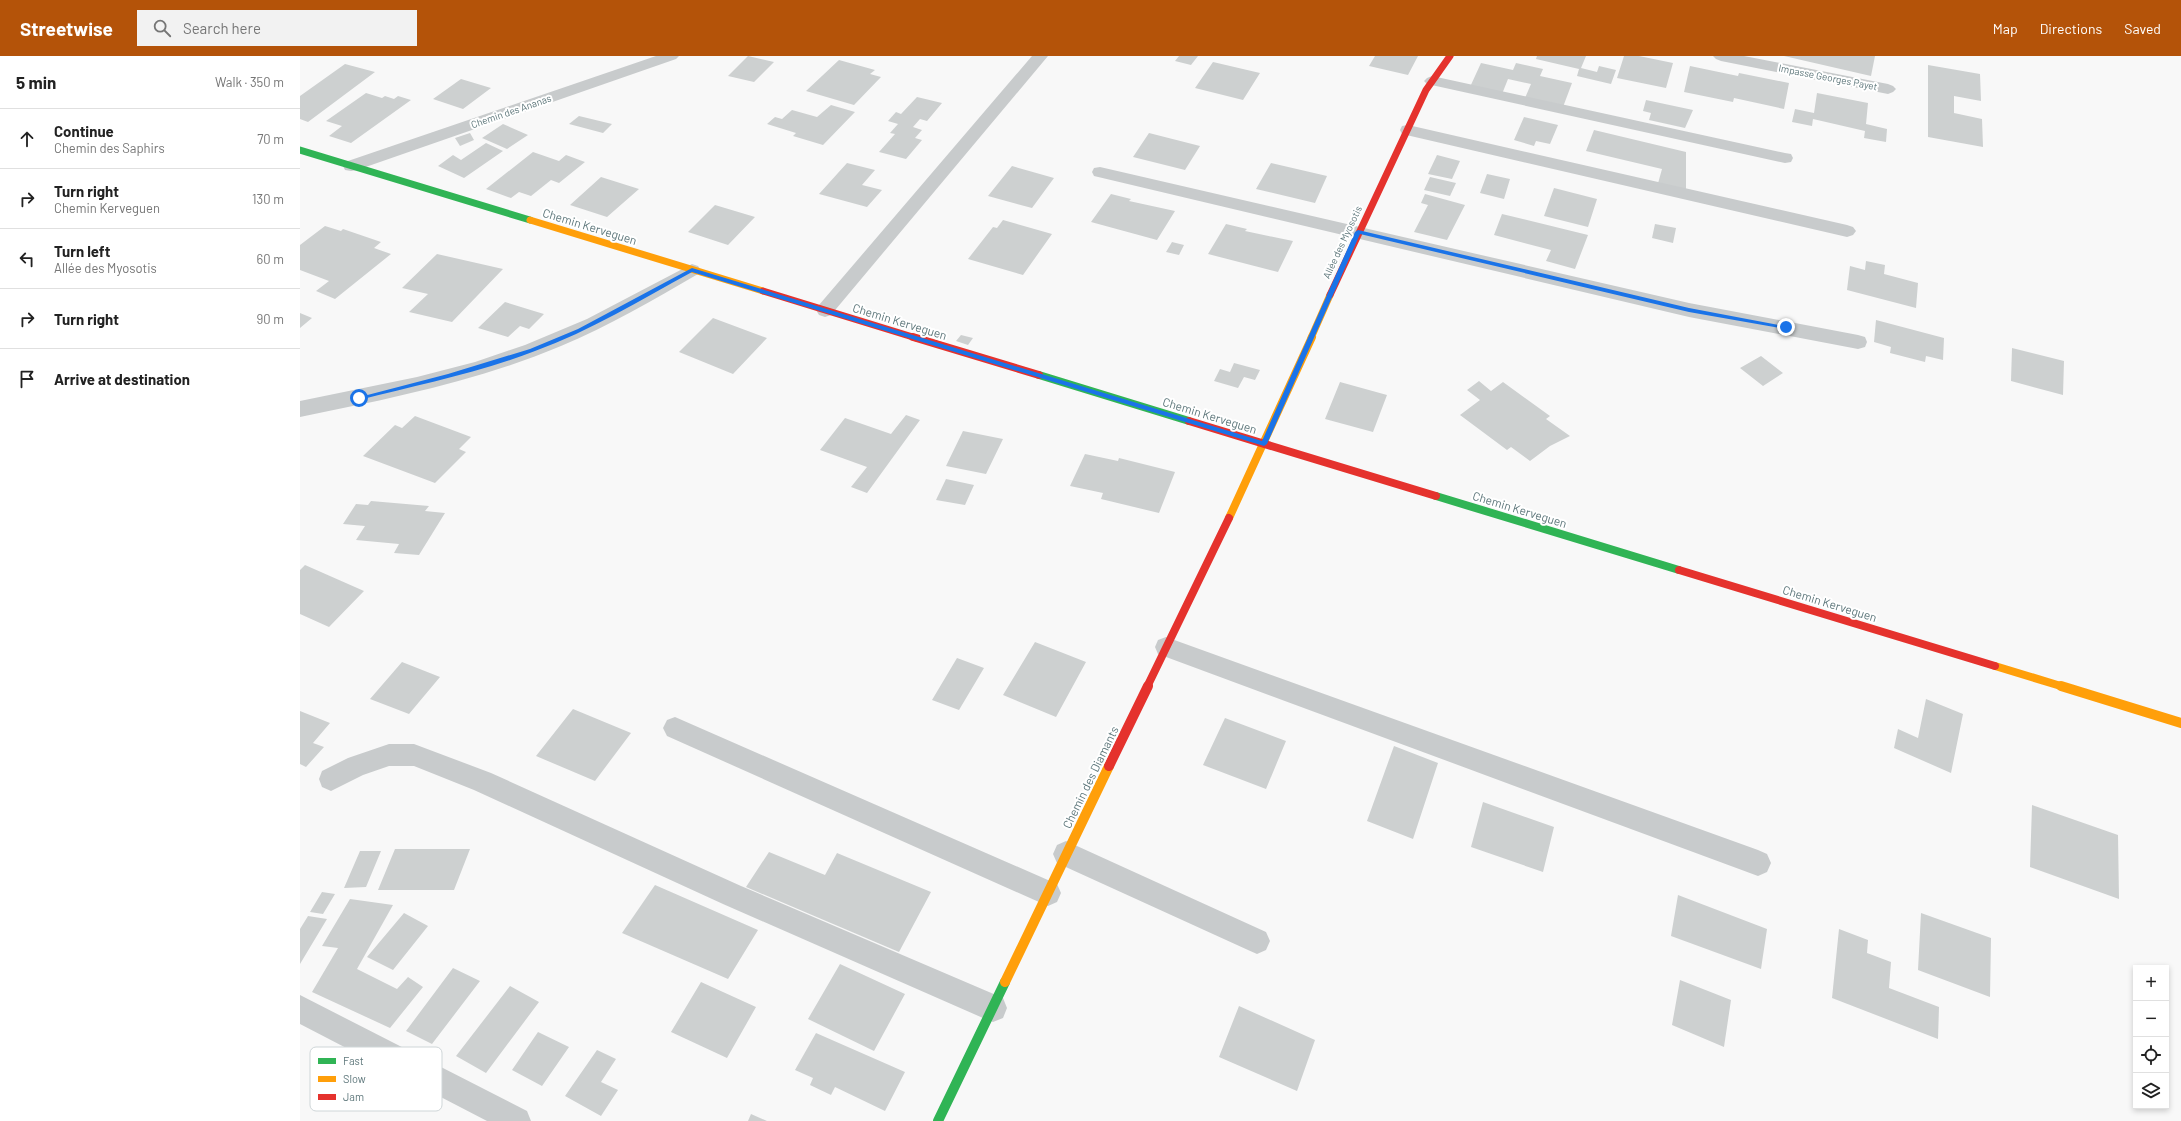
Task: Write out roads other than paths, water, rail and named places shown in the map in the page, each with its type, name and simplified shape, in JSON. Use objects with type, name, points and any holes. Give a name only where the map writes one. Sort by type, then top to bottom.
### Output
[{"type":"street","name":"Chemin des Ananas","points":[[351,166],[671,56]]},
{"type":"street","points":[[825,310],[1040,56]]},
{"type":"street","name":"Allée des Myosotis","points":[[1264,444],[1358,232],[1432,81],[1450,56]]},
{"type":"street","name":"Impasse Georges Payet","points":[[1721,56],[1888,89]]},
{"type":"street","points":[[1432,81],[1785,158]]},
{"type":"street","points":[[1408,130],[1847,231]]},
{"type":"street","name":"Chemin Kerveguen","points":[[300,150],[2181,723]]},
{"type":"street","points":[[1100,172],[1689,310],[1858,342]]},
{"type":"street","points":[[300,409],[448,376],[532,350],[580,330],[692,270]]},
{"type":"street","name":"Chemin des Diamants","points":[[938,1121],[1264,444]]},
{"type":"street","points":[[1166,647],[1758,863]]},
{"type":"street","points":[[675,728],[1048,893]]},
{"type":"street","points":[[331,779],[357,766],[389,755],[414,755],[482,781],[732,895],[993,1008]]},
{"type":"street","points":[[1066,854],[1257,941]]},
{"type":"street","points":[[300,1009],[374,1047]]},
{"type":"street","points":[[442,1082],[517,1121]]}]
